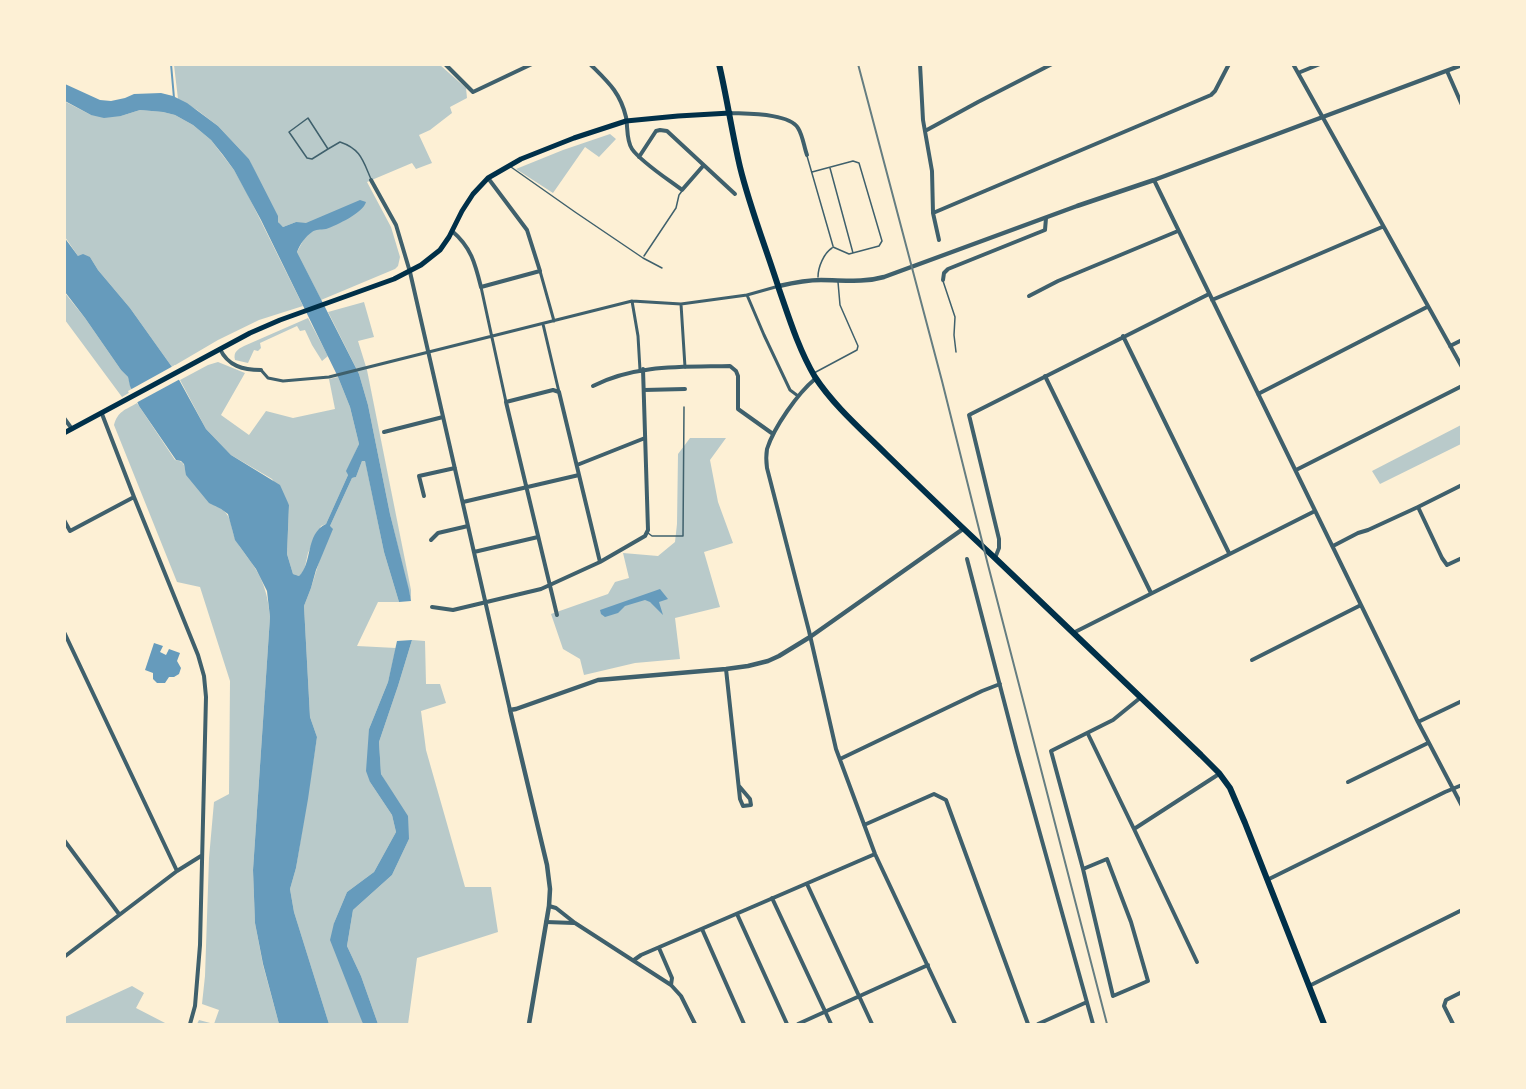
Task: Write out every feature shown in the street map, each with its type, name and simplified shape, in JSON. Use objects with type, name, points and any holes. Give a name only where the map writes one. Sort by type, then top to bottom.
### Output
[{"type":"main road","points":[[719,64],[745,183],[793,328],[815,376],[835,403],[851,419],[963,530],[1141,697],[1219,774],[1230,788],[1324,1024]]},
{"type":"main road","points":[[64,433],[250,333],[410,272],[440,250],[473,194],[488,178],[509,165],[564,142],[626,121],[730,113]]},
{"type":"street","points":[[445,64],[473,92],[532,64]]},
{"type":"street","points":[[590,64],[609,83],[623,106],[631,147],[639,156],[682,190],[703,166]]},
{"type":"street","points":[[920,64],[925,131],[933,171],[933,213],[939,240]]},
{"type":"street","points":[[925,131],[1052,64]]},
{"type":"street","points":[[933,213],[1211,95],[1215,92],[1229,64]]},
{"type":"street","points":[[1293,64],[1461,367]]},
{"type":"street","points":[[1298,73],[1320,64]]},
{"type":"street","points":[[220,348],[232,364],[261,370],[268,378],[283,381],[334,376],[632,302],[681,304],[747,295],[779,286],[819,280],[872,280],[1154,180],[1461,65]]},
{"type":"street","points":[[1447,71],[1461,105]]},
{"type":"street","points":[[730,113],[789,120],[800,131],[807,155]]},
{"type":"street","points":[[639,156],[656,131],[667,131],[735,194]]},
{"type":"street","points":[[488,178],[527,230],[554,321]]},
{"type":"street","points":[[371,180],[396,225],[410,272],[547,865],[549,906],[529,1024]]},
{"type":"street","points":[[1154,180],[1428,743],[1461,806]]},
{"type":"street","points":[[943,280],[948,268],[1045,230],[1046,218]]},
{"type":"street","points":[[1212,300],[1382,227]]},
{"type":"street","points":[[452,231],[462,239],[470,251],[478,275],[537,537],[557,615]]},
{"type":"street","points":[[1029,296],[1058,281],[1178,231]]},
{"type":"street","points":[[481,287],[540,271]]},
{"type":"street","points":[[995,558],[999,548],[999,539],[969,415],[1209,294]]},
{"type":"street","points":[[747,295],[790,390],[799,396]]},
{"type":"street","points":[[432,608],[453,610],[541,589],[600,562],[647,533],[644,390],[632,302]]},
{"type":"street","points":[[681,304],[685,367]]},
{"type":"street","points":[[1258,394],[1427,307]]},
{"type":"street","points":[[543,324],[600,562]]},
{"type":"street","points":[[1123,336],[1229,553]]},
{"type":"street","points":[[1450,346],[1461,340]]},
{"type":"street","points":[[593,386],[608,378],[642,370],[730,366],[738,376],[738,409],[773,434]]},
{"type":"street","points":[[815,376],[773,434],[767,450],[767,468],[836,749],[875,854],[955,1024]]},
{"type":"street","points":[[1046,376],[1151,593]]},
{"type":"street","points":[[1296,470],[1461,386]]},
{"type":"street","points":[[644,390],[685,389]]},
{"type":"street","points":[[506,402],[553,390],[559,392]]},
{"type":"street","points":[[102,414],[186,624],[204,676],[206,697],[200,945],[194,1013],[190,1024]]},
{"type":"street","points":[[384,432],[443,417]]},
{"type":"street","points":[[64,418],[72,429]]},
{"type":"street","points":[[577,465],[645,438]]},
{"type":"street","points":[[424,496],[419,476],[455,468]]},
{"type":"street","points":[[463,502],[579,475]]},
{"type":"street","points":[[1332,546],[1418,507],[1461,484]]},
{"type":"street","points":[[64,534],[134,497]]},
{"type":"street","points":[[1418,507],[1447,565],[1461,558]]},
{"type":"street","points":[[1073,633],[1315,511]]},
{"type":"street","points":[[64,520],[70,531]]},
{"type":"street","points":[[431,540],[438,533],[468,526]]},
{"type":"street","points":[[510,710],[598,680],[726,669],[768,662],[810,637],[963,530]]},
{"type":"street","points":[[474,552],[537,537]]},
{"type":"street","points":[[967,560],[1017,751],[1093,1024]]},
{"type":"street","points":[[1252,660],[1361,605]]},
{"type":"street","points":[[64,632],[177,870]]},
{"type":"street","points":[[726,669],[740,799],[743,806],[751,805],[750,799],[739,786]]},
{"type":"street","points":[[840,759],[982,690],[1000,684]]},
{"type":"street","points":[[1083,869],[1107,859],[1131,922],[1148,981],[1113,996],[1083,869],[1051,751],[1113,720],[1141,697]]},
{"type":"street","points":[[1418,722],[1461,701]]},
{"type":"street","points":[[1088,734],[1197,962]]},
{"type":"street","points":[[1348,782],[1428,743]]},
{"type":"street","points":[[1134,830],[1219,774]]},
{"type":"street","points":[[1267,880],[1461,785]]},
{"type":"street","points":[[864,825],[934,794],[946,800],[1028,1024]]},
{"type":"street","points":[[64,840],[119,915]]},
{"type":"street","points":[[634,960],[875,854]]},
{"type":"street","points":[[64,957],[177,870],[202,856]]},
{"type":"street","points":[[807,884],[872,1024]]},
{"type":"street","points":[[772,898],[831,1024]]},
{"type":"street","points":[[549,906],[556,908],[574,923],[671,985],[681,996],[694,1024]]},
{"type":"street","points":[[1309,987],[1461,910]]},
{"type":"street","points":[[736,914],[787,1024]]},
{"type":"street","points":[[546,922],[574,923]]},
{"type":"street","points":[[702,929],[744,1024]]},
{"type":"street","points":[[658,948],[672,978],[671,985]]},
{"type":"street","points":[[798,1024],[928,965]]},
{"type":"street","points":[[1453,1024],[1444,1006],[1446,1000],[1461,992]]},
{"type":"street","points":[[1038,1024],[1087,1002]]},
{"type":"lane","points":[[328,149],[308,118],[289,132],[307,158],[312,159],[340,142],[350,145],[360,155],[371,180]]},
{"type":"lane","points":[[807,155],[833,247]]},
{"type":"lane","points":[[812,172],[853,161],[861,165],[882,241],[879,246],[849,254],[833,247]]},
{"type":"lane","points":[[509,165],[643,258],[662,268]]},
{"type":"lane","points":[[829,167],[853,253]]},
{"type":"lane","points":[[643,258],[676,207],[682,190]]},
{"type":"lane","points":[[819,280],[818,273],[826,252],[833,247]]},
{"type":"lane","points":[[943,280],[955,317],[956,352]]},
{"type":"lane","points":[[815,376],[857,350],[858,346],[840,305],[838,281]]},
{"type":"lane","points":[[647,533],[652,536],[683,536],[684,407]]},
{"type":"shaded area","points":[[174,65],[440,65],[466,88],[467,98],[450,107],[452,113],[430,130],[419,135],[432,163],[416,169],[412,163],[367,182],[391,227],[400,257],[398,266],[321,300],[297,252],[304,239],[296,222],[283,227],[279,224],[249,159],[218,126],[178,99]]},
{"type":"shaded area","points":[[64,101],[91,115],[121,116],[140,110],[175,115],[193,125],[211,140],[234,170],[247,193],[303,306],[259,320],[218,340],[172,367],[90,257],[78,256],[65,237]]},
{"type":"shaded area","points":[[610,134],[616,139],[599,157],[585,147],[553,193],[516,169],[563,150]]},
{"type":"shaded area","points":[[64,292],[128,377],[132,391],[122,397],[65,320]]},
{"type":"shaded area","points":[[364,302],[374,337],[358,341],[367,370],[411,590],[411,601],[390,514],[368,405],[359,374],[328,312]]},
{"type":"shaded area","points":[[308,318],[328,356],[322,361],[305,330],[300,331],[297,326],[260,343],[261,348],[258,351],[254,350],[248,363],[235,360],[235,353],[242,347]]},
{"type":"shaded area","points":[[218,362],[245,373],[221,415],[249,435],[266,411],[293,418],[335,409],[329,379],[338,377],[350,407],[359,444],[326,524],[321,526],[308,553],[304,571],[299,576],[293,574],[287,554],[289,505],[272,479],[231,455],[206,429],[180,380]]},
{"type":"shaded area","points":[[137,403],[175,460],[184,465],[215,506],[228,516],[236,540],[253,564],[267,597],[270,617],[253,870],[255,923],[263,965],[279,1024],[214,1024],[219,1010],[202,1004],[214,802],[229,794],[230,681],[200,587],[177,582],[114,425],[120,414]]},
{"type":"shaded area","points":[[1461,425],[1461,444],[1380,484],[1372,471]]},
{"type":"shaded area","points":[[690,438],[726,438],[710,460],[718,502],[733,543],[704,552],[720,607],[675,618],[680,659],[635,663],[584,675],[580,659],[563,649],[551,614],[608,594],[615,582],[629,578],[623,553],[658,556],[675,542],[678,454]]},
{"type":"shaded area","points":[[365,460],[384,552],[399,602],[378,602],[357,646],[396,648],[388,682],[369,729],[370,782],[392,815],[396,832],[374,872],[347,892],[334,923],[363,1024],[329,1024],[294,912],[290,889],[296,868],[317,737],[310,717],[304,606],[330,526],[352,478],[356,477],[362,461]]},
{"type":"shaded area","points":[[412,640],[425,641],[426,684],[440,684],[446,703],[421,711],[426,750],[465,887],[491,887],[498,932],[417,958],[408,1024],[378,1024],[361,976],[347,946],[353,910],[392,875],[409,839],[392,793],[381,774],[379,742]]},
{"type":"shaded area","points":[[132,986],[144,993],[136,1008],[167,1024],[65,1024],[65,1017]]},
{"type":"shaded area","points":[[199,1020],[214,1024],[197,1024]]},
{"type":"water","points":[[65,84],[100,100],[111,101],[134,94],[161,93],[187,103],[218,126],[249,159],[278,216],[278,222],[283,227],[296,222],[306,223],[360,200],[366,202],[349,218],[326,229],[312,232],[297,252],[359,374],[368,405],[390,514],[411,601],[399,602],[384,552],[365,461],[362,461],[330,526],[333,529],[304,606],[310,717],[317,737],[296,868],[290,889],[294,912],[329,1024],[279,1024],[255,923],[253,870],[270,617],[267,591],[256,569],[235,540],[228,514],[209,503],[186,475],[184,464],[176,460],[139,406],[128,377],[65,292],[64,237],[78,256],[83,254],[90,257],[130,308],[172,367],[206,429],[231,455],[280,485],[289,505],[287,554],[293,574],[299,576],[306,564],[315,535],[326,524],[359,444],[350,407],[338,377],[261,220],[234,170],[211,140],[193,125],[175,115],[163,112],[140,110],[104,118],[91,115],[65,101]]},
{"type":"water","points":[[660,589],[668,599],[659,602],[663,615],[645,600],[625,606],[618,613],[605,617],[601,614],[600,610]]},
{"type":"water","points":[[412,640],[379,742],[381,774],[408,816],[409,839],[392,875],[353,910],[347,946],[361,976],[378,1024],[363,1024],[330,940],[334,923],[347,892],[374,872],[396,832],[392,815],[370,782],[366,771],[369,729],[388,682],[397,641]]},
{"type":"water","points":[[154,643],[163,646],[160,652],[166,655],[169,649],[180,653],[177,661],[181,668],[179,674],[169,677],[165,683],[157,683],[153,679],[153,673],[145,670]]},
{"type":"pier","points":[[175,365],[182,378],[134,404],[128,391]]},
{"type":"waterway","points":[[171,64],[174,98]]},
{"type":"railway","points":[[858,64],[1107,1024]]}]
